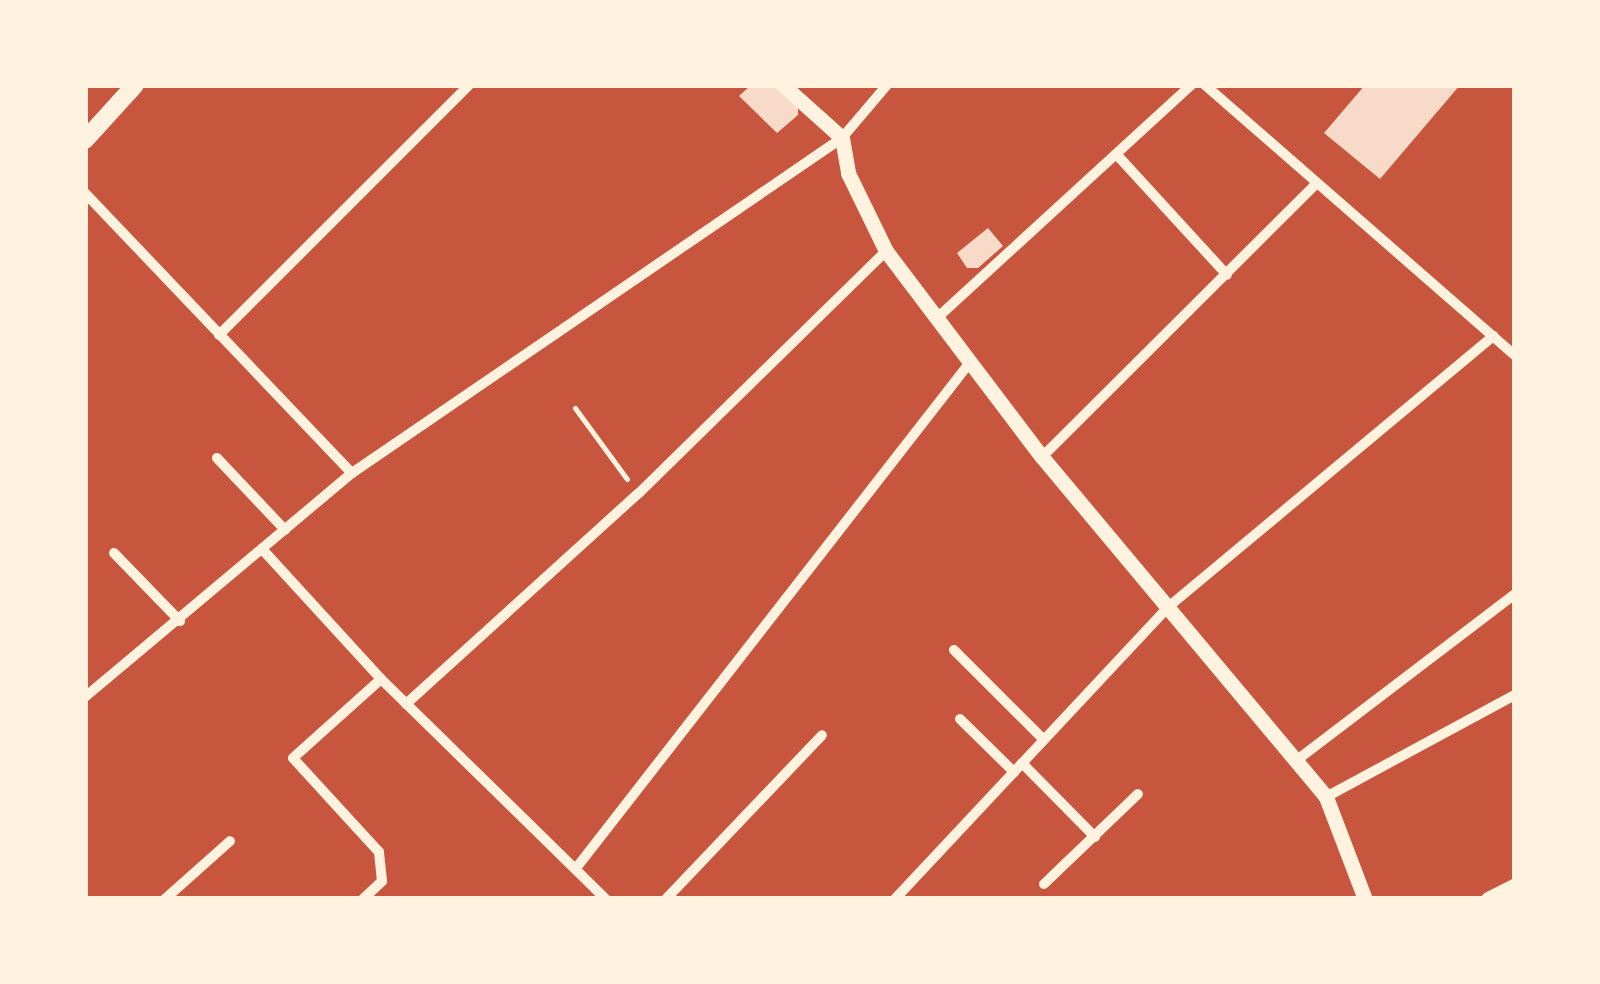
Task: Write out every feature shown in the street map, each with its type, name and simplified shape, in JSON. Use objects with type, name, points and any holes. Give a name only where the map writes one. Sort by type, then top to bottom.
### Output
[{"type":"main road","points":[[85,140],[135,85]]},
{"type":"street","points":[[219,335],[469,85]]},
{"type":"street","points":[[783,85],[842,138],[848,173],[886,251],[1042,457],[1326,797],[1366,899]]},
{"type":"street","points":[[85,697],[352,473],[842,138],[887,85]]},
{"type":"street","points":[[937,318],[1191,85]]},
{"type":"street","points":[[1205,85],[1314,184],[1515,355]]},
{"type":"street","points":[[1118,156],[1226,275]]},
{"type":"street","points":[[1042,457],[1314,184]]},
{"type":"street","points":[[85,193],[352,473]]},
{"type":"street","points":[[406,704],[638,494],[886,251]]},
{"type":"street","points":[[895,899],[1168,608],[1493,336]]},
{"type":"street","points":[[577,867],[971,361]]},
{"type":"street","points":[[218,458],[285,530]]},
{"type":"street","points":[[262,549],[381,679],[606,899]]},
{"type":"street","points":[[114,553],[180,621]]},
{"type":"street","points":[[1296,760],[1515,594]]},
{"type":"street","points":[[954,650],[1044,740]]},
{"type":"street","points":[[363,899],[382,881],[379,852],[294,758],[381,679]]},
{"type":"street","points":[[1326,797],[1515,695]]},
{"type":"street","points":[[960,718],[1095,837]]},
{"type":"street","points":[[666,899],[822,735]]},
{"type":"street","points":[[1044,884],[1138,794]]},
{"type":"street","points":[[165,899],[230,841]]},
{"type":"street","points":[[1488,899],[1515,885]]},
{"type":"path","points":[[575,408],[638,494]]},
{"type":"building","points":[[751,85],[774,85],[798,107],[798,115],[777,133],[739,96]]},
{"type":"building","points":[[1365,85],[1460,85],[1380,179],[1324,133]]},
{"type":"building","points":[[988,228],[1003,246],[978,268],[967,268],[957,253]]}]
